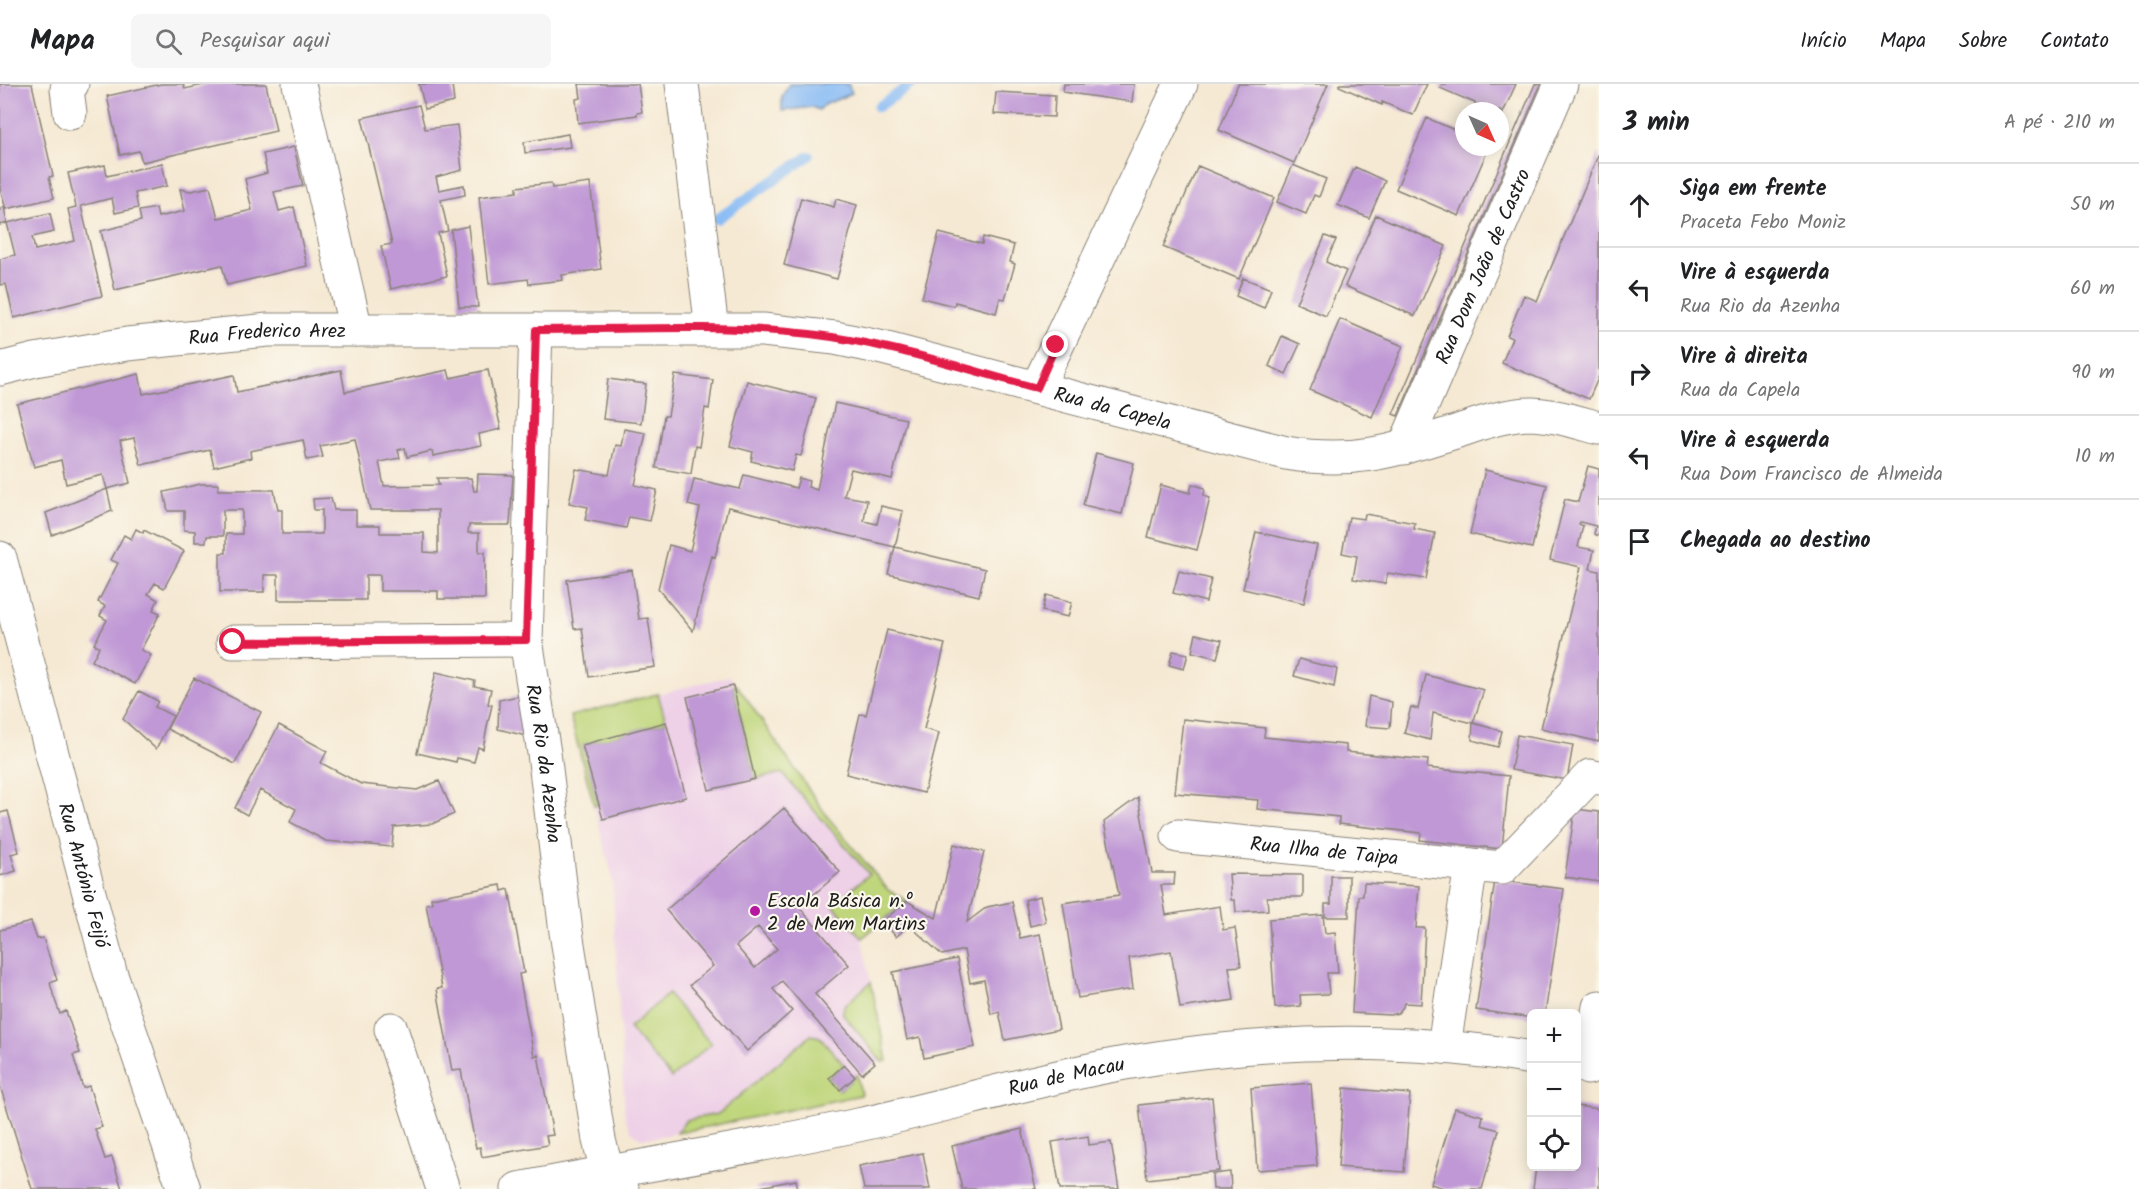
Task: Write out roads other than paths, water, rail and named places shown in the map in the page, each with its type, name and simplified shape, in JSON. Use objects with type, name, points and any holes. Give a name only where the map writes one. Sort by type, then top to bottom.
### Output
[{"type":"street","points":[[299,84],[356,330]]},
{"type":"street","points":[[682,84],[712,329]]},
{"type":"street","points":[[1037,388],[1181,84]]},
{"type":"street","name":"Rua Dom João de Castro","points":[[1404,448],[1561,84]]},
{"type":"street","name":"Rua Frederico Arez","points":[[0,369],[81,352],[174,338],[268,330],[536,330]]},
{"type":"street","name":"Rua da Capela","points":[[536,330],[763,330],[835,338],[884,348],[1303,456],[1354,458],[1404,448],[1509,416],[1531,414],[1554,416],[1599,428]]},
{"type":"street","name":"Rua Rio da Azenha","points":[[536,330],[526,640],[544,753],[566,932],[599,1140],[614,1180]]},
{"type":"street","name":"Rua António Feijó","points":[[0,558],[110,972],[184,1189]]},
{"type":"street","points":[[233,642],[526,640]]},
{"type":"street","name":"Rua Ilha de Taipa","points":[[1178,836],[1502,868],[1590,776],[1599,778]]},
{"type":"street","points":[[1444,1047],[1471,865]]},
{"type":"street","points":[[1588,1068],[1599,1007]]},
{"type":"street","points":[[391,1029],[442,1189]]},
{"type":"street","name":"Rua de Macau","points":[[518,1189],[614,1180],[1084,1072],[1162,1058],[1241,1048],[1320,1043],[1444,1047],[1527,1057]]},
{"type":"water","points":[[789,84],[848,84],[852,93],[824,105],[819,110],[812,107],[782,111],[782,97]]},
{"type":"waterway","points":[[878,107],[912,84]]},
{"type":"waterway","points":[[717,219],[809,156]]},
{"type":"place","name":"Escola Básica n.º 2 de Mem Martins","points":[[755,911]]}]
